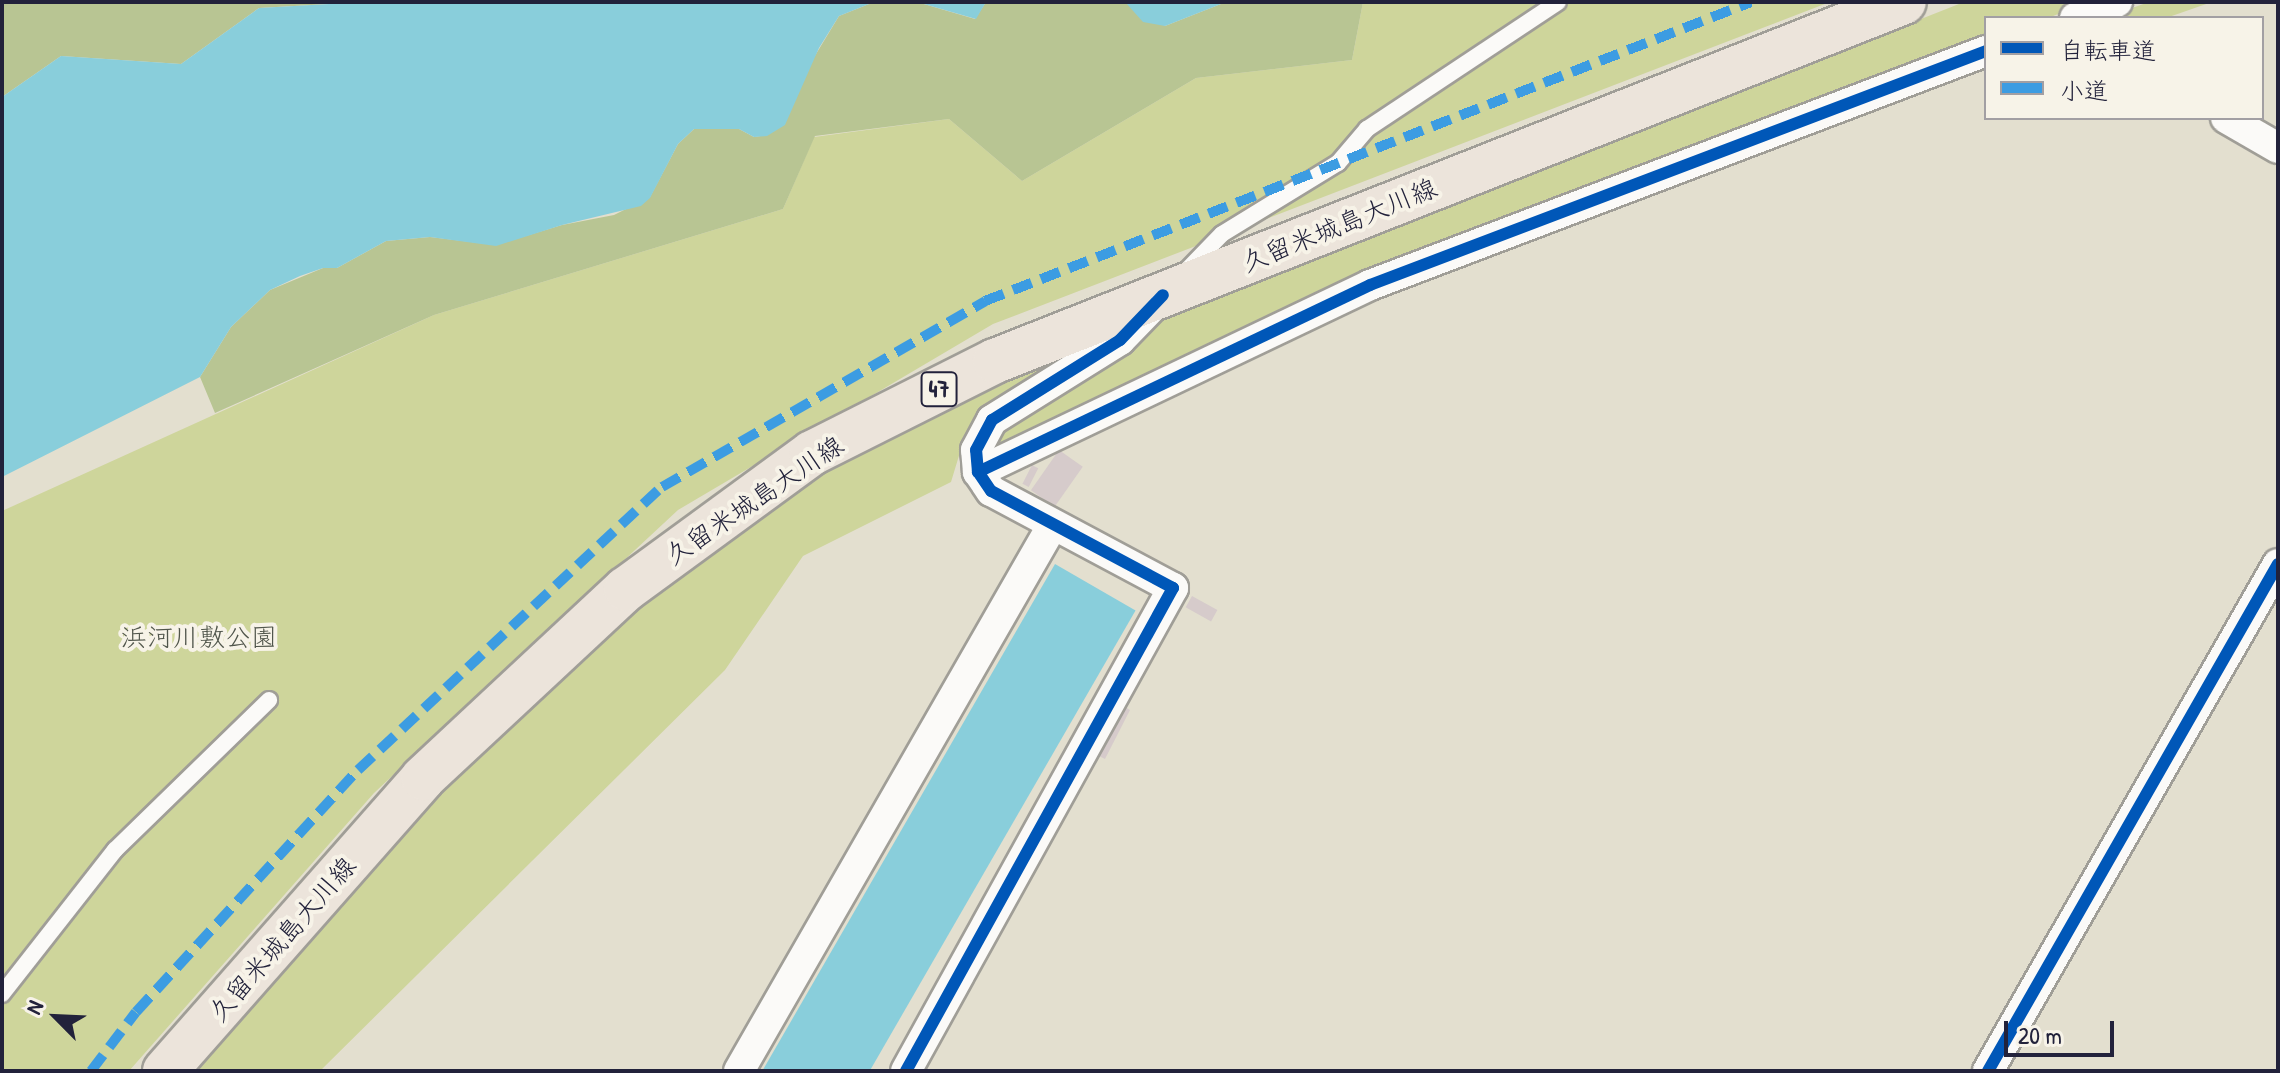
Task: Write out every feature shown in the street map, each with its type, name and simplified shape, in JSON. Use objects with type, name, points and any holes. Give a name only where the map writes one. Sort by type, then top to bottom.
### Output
[{"type":"main road","name":"久留米城島大川線","points":[[165,1071],[423,778],[626,589],[812,453],[995,361],[1904,2]]},
{"type":"street","points":[[2080,16],[2117,2]]},
{"type":"street","points":[[978,472],[1370,285],[1984,52]]},
{"type":"street","points":[[2229,120],[2278,148]]},
{"type":"street","points":[[906,1071],[1173,588],[991,491],[978,472],[976,450],[992,420],[1120,340],[1163,295]]},
{"type":"street","points":[[739,1071],[1052,526]]},
{"type":"street","points":[[1988,1071],[2278,564]]},
{"type":"lane","points":[[1163,295],[1222,234],[1338,163],[1367,129],[1558,2]]},
{"type":"lane","points":[[2,994],[115,850],[269,700]]},
{"type":"green space","points":[[2,2],[364,2],[259,8],[181,64],[61,56],[2,97]]},
{"type":"green space","points":[[874,2],[917,2],[975,19],[986,2],[1127,2],[1165,26],[1226,2],[1363,2],[1352,60],[1196,78],[1022,181],[949,119],[815,136],[783,209],[434,315],[215,413],[200,377],[231,327],[270,290],[323,268],[337,268],[386,241],[430,237],[496,245],[562,225],[614,215],[650,197],[678,144],[694,129],[713,126],[739,129],[754,137],[767,135],[839,16]]},
{"type":"green space","name":"浜河川敷公園","points":[[1363,2],[1830,2],[993,324],[678,510],[374,793],[129,1071],[2,1071],[2,511],[434,315],[783,209],[814,137],[949,119],[1022,181],[1196,78],[1352,60]]},
{"type":"green space","points":[[1964,2],[2089,2],[2053,16],[1984,16],[1984,43],[996,447],[1011,422],[1165,318]]},
{"type":"green space","points":[[2149,2],[2212,2],[2172,16],[2110,16]]},
{"type":"green space","points":[[1098,338],[985,416],[961,449],[951,482],[803,556],[725,670],[320,1071],[193,1071],[445,787],[638,610],[830,469]]},
{"type":"water","points":[[364,2],[874,2],[839,16],[819,48],[785,125],[767,136],[754,137],[739,129],[694,129],[678,144],[650,198],[641,206],[562,225],[496,246],[430,237],[386,241],[337,268],[323,268],[300,276],[270,290],[231,327],[200,377],[2,477],[2,97],[61,56],[181,64],[259,8]]},
{"type":"water","points":[[917,2],[986,2],[976,19]]},
{"type":"water","points":[[1226,2],[1165,26],[1143,22],[1126,3]]},
{"type":"water","points":[[1055,564],[1136,610],[870,1071],[763,1070]]},
{"type":"building","points":[[1059,450],[1083,467],[1055,507],[1031,490]]},
{"type":"building","points":[[1032,465],[1038,468],[1029,487],[1022,484]]},
{"type":"building","points":[[1192,596],[1217,610],[1211,621],[1186,607]]},
{"type":"building","points":[[1120,704],[1130,710],[1105,759],[1093,753]]},
{"type":"marked path","points":[[91,1071],[136,1012],[358,770],[662,487],[985,301],[1751,2]]},
{"type":"cycle path","points":[[978,472],[1370,285],[1984,52]]},
{"type":"cycle path","points":[[906,1071],[1173,588],[991,491],[978,472],[976,450],[992,420],[1120,340],[1163,295]]},
{"type":"cycle path","points":[[1988,1071],[2278,564]]}]
